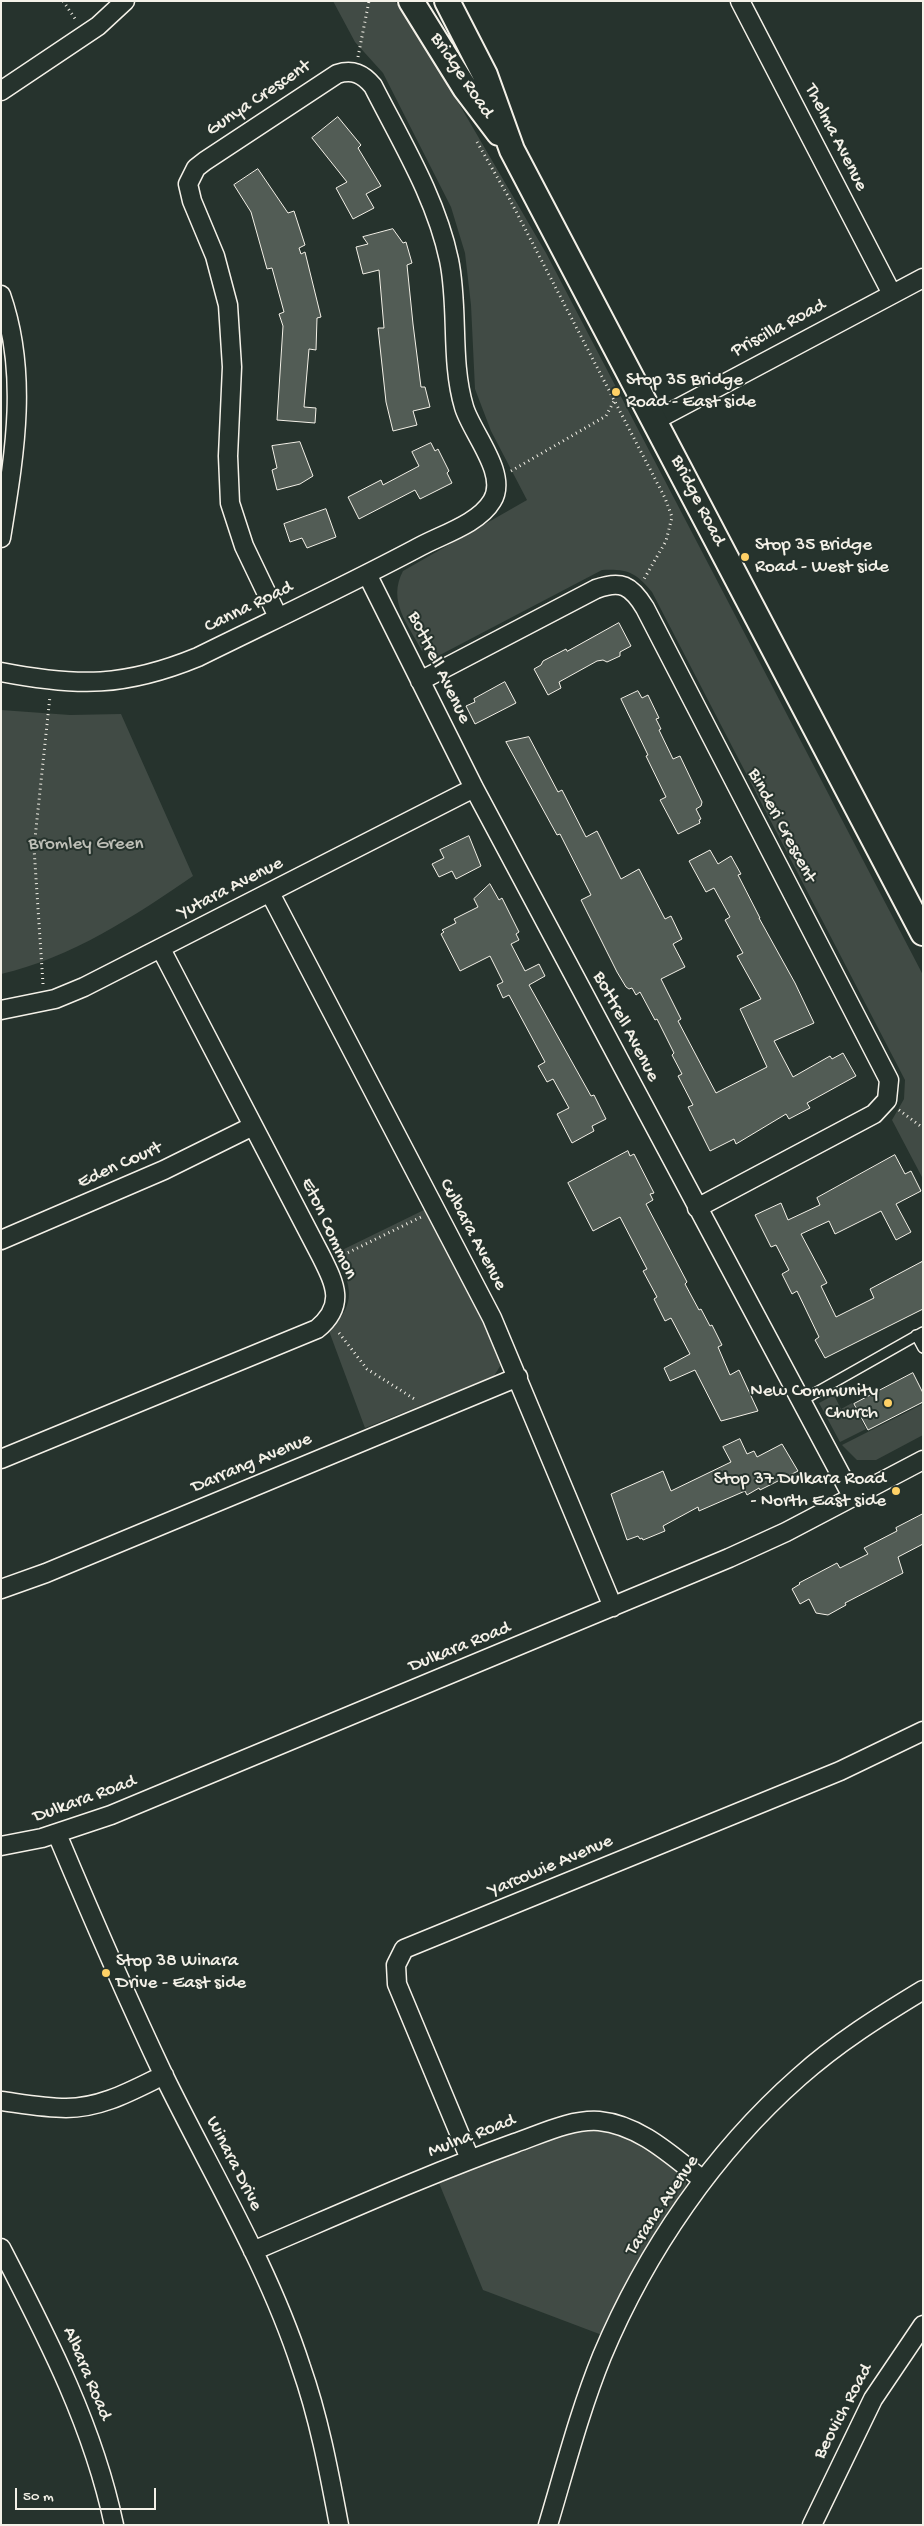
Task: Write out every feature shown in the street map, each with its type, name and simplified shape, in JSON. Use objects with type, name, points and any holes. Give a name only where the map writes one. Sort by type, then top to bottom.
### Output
[{"type":"main road","name":"Bridge Road","points":[[411,1],[465,88],[512,150]]},
{"type":"main road","name":"Bridge Road","points":[[446,1],[485,75],[512,150],[656,420],[923,933]]},
{"type":"street","points":[[1,91],[92,30],[124,1]]},
{"type":"street","name":"Thelma Avenue","points":[[740,1],[892,294]]},
{"type":"street","name":"Gunya Crescent","points":[[278,617],[244,546],[230,504],[228,456],[232,366],[228,306],[215,256],[192,201],[188,184],[196,168],[232,142],[337,74],[346,71],[356,72]]},
{"type":"street","points":[[356,72],[365,77],[374,86],[438,217],[451,271],[459,385],[464,408],[488,455],[495,480]]},
{"type":"street","name":"Priscilla Road","points":[[656,420],[923,278]]},
{"type":"street","points":[[1,295],[16,354],[18,414],[1,538]]},
{"type":"street","name":"Canna Road","points":[[1,672],[51,681],[93,683],[152,674],[198,657],[367,574],[476,517],[494,499],[495,480]]},
{"type":"street","name":"Bottrell Avenue","points":[[367,574],[474,788],[852,1496]]},
{"type":"street","points":[[420,680],[596,589],[615,584],[627,587],[635,594]]},
{"type":"street","name":"Binderi Crescent","points":[[635,594],[645,608],[886,1070],[889,1086],[887,1100]]},
{"type":"street","name":"Yutara Avenue","points":[[1,1010],[46,1001],[84,988],[474,788]]},
{"type":"street","name":"Culbara Avenue","points":[[270,893],[492,1318],[613,1607]]},
{"type":"street","name":"Eton Common","points":[[161,949],[336,1288],[336,1295],[328,1318]]},
{"type":"street","points":[[697,1208],[874,1114],[887,1100]]},
{"type":"street","name":"Eden Court","points":[[1,1240],[149,1177],[253,1126]]},
{"type":"street","points":[[1,1459],[317,1329],[328,1318]]},
{"type":"street","name":"Darrang Avenue","points":[[1,1589],[46,1573],[518,1378]]},
{"type":"street","name":"Dulkara Road","points":[[1,1846],[24,1843],[57,1834],[178,1788],[613,1607],[786,1532],[923,1460]]},
{"type":"street","name":"Yarcowie Avenue","points":[[470,2159],[396,1984],[396,1965],[404,1949],[519,1904],[840,1771],[923,1731]]},
{"type":"street","name":"Winara Drive","points":[[57,1834],[113,1965],[164,2075],[252,2251],[302,2366],[320,2436],[339,2525]]},
{"type":"street","name":"Tarana Avenue","points":[[548,2525],[584,2406],[603,2354],[661,2243],[703,2180],[772,2101],[800,2076],[864,2026],[923,1990]]},
{"type":"street","points":[[1,2102],[50,2107],[82,2107],[111,2100],[164,2075]]},
{"type":"street","name":"Mulna Road","points":[[252,2251],[470,2159],[570,2125],[598,2121],[627,2128],[640,2134],[703,2180]]},
{"type":"street","name":"Albara Road","points":[[1,2248],[68,2380],[95,2454],[114,2525]]},
{"type":"street","name":"Beovich Road","points":[[812,2525],[873,2399],[923,2325]]},
{"type":"lane","points":[[800,1401],[920,1333],[923,1348]]},
{"type":"path","points":[[356,72],[369,1]]},
{"type":"path","points":[[472,134],[508,196],[665,498],[672,517],[666,541],[635,594]]},
{"type":"path","points":[[495,480],[606,416],[614,399]]},
{"type":"path","points":[[46,1001],[34,848],[51,681]]},
{"type":"path","points":[[887,1100],[923,1128]]},
{"type":"path","points":[[325,1264],[435,1210]]},
{"type":"path","points":[[328,1318],[367,1369],[411,1398],[442,1409]]},
{"type":"green space","points":[[333,1],[395,1],[434,61],[546,253],[923,975],[923,1179],[892,1120],[904,1099],[905,1080],[652,592],[646,585],[636,576],[625,571],[602,570],[438,656],[422,651],[406,622],[398,602],[397,592],[403,571],[527,500],[491,431],[475,389],[471,305],[465,253],[451,207],[383,73],[355,42]]},
{"type":"green space","name":"Bromley Green","points":[[1,710],[70,715],[121,714],[193,876],[148,906],[77,947],[27,967],[1,974]]},
{"type":"green space","points":[[428,1208],[501,1348],[502,1363],[494,1376],[365,1428],[329,1331],[344,1311],[348,1303],[349,1294],[345,1275],[336,1253]]},
{"type":"green space","points":[[834,1395],[841,1409],[852,1403],[866,1429],[840,1442],[819,1403]]},
{"type":"green space","points":[[923,1404],[923,1435],[876,1460],[857,1460],[842,1445]]},
{"type":"green space","points":[[586,2127],[611,2128],[637,2138],[682,2172],[686,2181],[686,2191],[644,2253],[602,2335],[483,2290],[439,2183],[563,2132]]},
{"type":"building","points":[[338,117],[361,145],[358,148],[381,186],[366,194],[374,208],[353,219],[336,188],[347,182],[312,138]]},
{"type":"building","points":[[258,169],[288,213],[294,211],[305,245],[299,248],[301,254],[305,252],[321,317],[317,318],[316,350],[309,349],[304,407],[316,408],[315,423],[277,420],[283,326],[279,314],[284,312],[272,268],[267,269],[251,212],[234,185]]},
{"type":"building","points":[[393,229],[403,243],[406,242],[412,263],[407,265],[413,324],[421,387],[425,387],[430,407],[413,411],[417,425],[393,431],[386,402],[378,328],[384,328],[379,270],[363,274],[356,247],[368,244],[363,237]]},
{"type":"building","points":[[300,442],[313,476],[300,484],[277,490],[272,470],[277,468],[272,446]]},
{"type":"building","points":[[431,443],[435,451],[438,449],[449,471],[447,473],[452,483],[420,499],[415,490],[359,519],[348,497],[381,480],[383,485],[419,466],[412,452]]},
{"type":"building","points":[[326,509],[336,537],[307,548],[302,538],[290,542],[284,524]]},
{"type":"building","points":[[619,623],[631,646],[620,652],[620,656],[607,662],[603,660],[597,661],[559,682],[561,688],[548,695],[534,669],[541,665],[543,661],[566,649],[567,651]]},
{"type":"building","points":[[505,682],[516,703],[475,724],[466,706],[475,702],[474,699]]},
{"type":"building","points":[[638,691],[642,698],[648,695],[659,718],[656,719],[661,729],[659,730],[673,759],[680,756],[702,802],[701,806],[696,809],[701,819],[699,820],[700,823],[678,834],[660,800],[666,797],[621,699]]},
{"type":"building","points":[[529,737],[558,792],[562,790],[586,837],[597,831],[621,879],[639,869],[665,919],[671,916],[682,939],[673,944],[685,967],[661,979],[681,1019],[678,1021],[716,1093],[767,1067],[740,1009],[761,999],[737,956],[743,953],[725,920],[730,917],[714,888],[706,892],[689,861],[710,850],[718,864],[731,856],[741,874],[738,875],[759,918],[795,983],[814,1023],[774,1041],[793,1077],[830,1056],[832,1059],[843,1053],[856,1076],[807,1103],[810,1108],[789,1119],[786,1114],[736,1144],[734,1139],[710,1151],[688,1107],[693,1105],[678,1076],[682,1074],[672,1055],[674,1053],[657,1019],[655,1020],[640,992],[636,995],[632,988],[626,987],[617,972],[581,900],[591,895],[560,834],[557,835],[506,742]]},
{"type":"building","points":[[469,836],[481,866],[456,879],[452,871],[439,877],[432,864],[444,858],[440,850]]},
{"type":"building","points":[[490,884],[499,900],[502,898],[519,932],[516,934],[519,940],[511,944],[525,971],[539,964],[545,976],[529,985],[591,1096],[594,1095],[606,1119],[592,1126],[594,1131],[572,1143],[557,1114],[569,1108],[553,1079],[547,1082],[538,1066],[545,1062],[509,995],[503,998],[497,985],[503,982],[490,956],[460,971],[441,934],[444,932],[442,930],[456,923],[454,919],[478,907],[474,899]]},
{"type":"building","points":[[628,1151],[630,1156],[634,1154],[654,1193],[650,1194],[653,1200],[646,1204],[687,1282],[685,1284],[699,1310],[701,1309],[710,1326],[712,1325],[722,1345],[718,1347],[730,1375],[739,1370],[758,1411],[721,1421],[695,1370],[670,1381],[664,1368],[690,1354],[671,1318],[665,1321],[654,1299],[657,1297],[643,1271],[647,1269],[620,1217],[593,1231],[568,1183]]},
{"type":"building","points":[[895,1155],[905,1174],[911,1171],[921,1191],[896,1204],[911,1232],[896,1240],[881,1211],[835,1234],[829,1221],[801,1234],[827,1283],[821,1286],[836,1317],[874,1298],[870,1289],[923,1261],[923,1309],[825,1358],[815,1340],[819,1337],[797,1291],[792,1294],[782,1274],[789,1270],[776,1245],[771,1247],[755,1215],[781,1203],[788,1220],[820,1205],[817,1198]]},
{"type":"building","name":"New Community Church","points":[[913,1373],[923,1393],[923,1402],[868,1430],[854,1404]]},
{"type":"building","points":[[740,1439],[747,1454],[754,1451],[757,1457],[782,1444],[798,1471],[747,1495],[745,1491],[699,1511],[698,1507],[663,1526],[665,1531],[643,1540],[638,1536],[627,1540],[611,1494],[663,1471],[671,1491],[731,1462],[723,1447]]},
{"type":"building","points":[[923,1514],[923,1544],[898,1557],[903,1573],[845,1603],[846,1605],[828,1615],[816,1613],[809,1599],[800,1604],[792,1589],[799,1583],[837,1563],[840,1568],[868,1554],[864,1548],[897,1531],[896,1528]]},
{"type":"place","name":"Stop 35 Bridge Road - East side","points":[[616,392]]},
{"type":"place","name":"Stop 35 Bridge Road - West side","points":[[745,557]]},
{"type":"place","name":"New Community Church","points":[[888,1403]]},
{"type":"place","name":"Stop 37 Dulkara Road - North East side","points":[[896,1491]]},
{"type":"place","name":"Stop 38 Winara Drive - East side","points":[[106,1973]]}]
